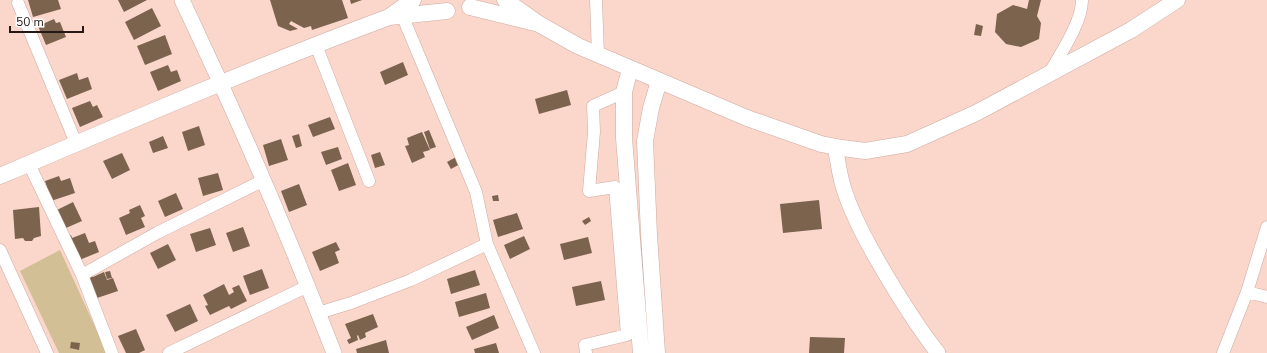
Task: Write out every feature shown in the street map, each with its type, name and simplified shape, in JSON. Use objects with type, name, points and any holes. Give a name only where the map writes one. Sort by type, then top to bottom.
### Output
[{"type":"main road","points":[[395,16],[412,0]]},
{"type":"main road","points":[[435,0],[440,7],[447,11]]},
{"type":"main road","points":[[505,0],[539,24],[578,46],[630,69],[747,118],[821,144],[865,151],[907,144],[976,113],[1130,30],[1177,0]]},
{"type":"main road","points":[[0,176],[222,83],[316,45],[395,16],[462,11],[473,4],[539,24]]},
{"type":"main road","points":[[630,69],[624,92],[624,138],[641,353]]},
{"type":"main road","points":[[657,353],[649,235],[645,141],[651,108],[659,81]]},
{"type":"street","points":[[182,0],[222,83],[264,180],[334,353]]},
{"type":"street","points":[[596,0],[598,55]]},
{"type":"street","points":[[1049,74],[1080,16],[1082,0]]},
{"type":"street","points":[[18,3],[76,143]]},
{"type":"street","points":[[395,16],[476,192],[487,244],[534,353]]},
{"type":"street","points":[[316,45],[369,181]]},
{"type":"street","points":[[586,353],[584,345],[627,334],[615,187],[589,191],[594,132],[593,106],[624,92]]},
{"type":"street","points":[[835,147],[843,186],[853,213],[866,239],[904,305],[938,353]]},
{"type":"street","points":[[29,164],[82,275],[112,353]]},
{"type":"street","points":[[82,275],[157,233],[264,180]]},
{"type":"street","points":[[1223,353],[1247,292],[1267,227]]},
{"type":"street","points":[[318,312],[351,303],[411,280],[487,244]]},
{"type":"street","points":[[0,250],[46,353]]},
{"type":"street","points":[[169,353],[308,286]]},
{"type":"street","points":[[1247,292],[1267,297]]},
{"type":"shaded area","points":[[60,250],[107,353],[59,353],[20,271]]},
{"type":"building","points":[[28,0],[58,0],[61,9],[33,17]]},
{"type":"building","points":[[118,0],[147,0],[124,12]]},
{"type":"building","points":[[270,0],[342,0],[348,18],[312,30],[311,26],[304,28],[291,21],[289,24],[298,29],[290,31],[278,26]]},
{"type":"building","points":[[350,0],[362,0],[351,4]]},
{"type":"building","points":[[1029,0],[1041,0],[1037,16],[1041,23],[1039,39],[1021,47],[1006,44],[995,32],[997,14],[1013,5],[1027,9]]},
{"type":"building","points":[[152,8],[161,26],[134,40],[125,22]]},
{"type":"building","points":[[54,19],[56,23],[60,22],[66,37],[46,45],[38,26]]},
{"type":"building","points":[[976,24],[983,26],[981,36],[974,35]]},
{"type":"building","points":[[165,35],[172,54],[145,65],[137,46]]},
{"type":"building","points":[[403,62],[408,75],[385,85],[380,72]]},
{"type":"building","points":[[168,65],[171,72],[177,70],[181,81],[158,91],[150,72]]},
{"type":"building","points":[[77,73],[79,80],[88,77],[92,89],[67,99],[59,80]]},
{"type":"building","points":[[567,90],[571,105],[539,114],[535,99]]},
{"type":"building","points":[[90,101],[93,107],[97,105],[103,117],[80,127],[72,108]]},
{"type":"building","points":[[330,117],[335,129],[313,137],[308,125]]},
{"type":"building","points":[[199,126],[205,145],[188,151],[182,132]]},
{"type":"building","points":[[429,130],[436,147],[430,149],[424,132]]},
{"type":"building","points":[[422,132],[430,150],[423,152],[425,157],[412,163],[405,146],[409,145],[407,138]]},
{"type":"building","points":[[299,134],[302,146],[296,148],[292,136]]},
{"type":"building","points":[[163,136],[168,148],[153,153],[149,142]]},
{"type":"building","points":[[281,139],[288,160],[269,166],[263,145]]},
{"type":"building","points":[[338,147],[342,159],[326,165],[321,152]]},
{"type":"building","points":[[380,152],[385,165],[375,168],[371,155]]},
{"type":"building","points":[[122,153],[130,170],[112,179],[103,161]]},
{"type":"building","points":[[456,157],[460,164],[451,169],[447,162]]},
{"type":"building","points":[[348,163],[356,185],[339,191],[331,170]]},
{"type":"building","points":[[218,173],[223,190],[203,196],[198,178]]},
{"type":"building","points":[[59,176],[61,181],[70,178],[75,193],[51,201],[45,181]]},
{"type":"building","points":[[299,184],[307,205],[289,212],[281,191]]},
{"type":"building","points":[[176,193],[183,209],[165,217],[158,201]]},
{"type":"building","points":[[498,195],[499,201],[493,201],[492,196]]},
{"type":"building","points":[[819,200],[822,229],[783,233],[780,204]]},
{"type":"building","points":[[73,202],[82,221],[66,228],[57,210]]},
{"type":"building","points":[[140,205],[145,216],[141,218],[145,227],[126,235],[119,218],[130,213],[129,210]]},
{"type":"building","points":[[39,207],[41,236],[34,238],[32,241],[25,241],[23,238],[15,239],[13,210]]},
{"type":"building","points":[[517,213],[523,229],[498,237],[493,220]]},
{"type":"building","points":[[589,217],[591,221],[585,225],[582,221]]},
{"type":"building","points":[[243,227],[250,246],[233,252],[226,233]]},
{"type":"building","points":[[210,228],[216,245],[196,252],[190,234]]},
{"type":"building","points":[[85,233],[89,243],[95,241],[99,252],[77,261],[61,239],[71,235],[72,238]]},
{"type":"building","points":[[524,236],[530,249],[510,259],[504,245]]},
{"type":"building","points":[[588,237],[592,253],[564,260],[560,244]]},
{"type":"building","points":[[336,242],[340,250],[335,252],[339,263],[320,271],[312,252]]},
{"type":"building","points":[[168,244],[176,260],[158,269],[150,253]]},
{"type":"building","points":[[262,269],[269,288],[250,295],[243,276]]},
{"type":"building","points":[[475,270],[480,285],[451,294],[447,279]]},
{"type":"building","points":[[110,271],[112,278],[107,279],[105,272]]},
{"type":"building","points":[[104,272],[107,280],[113,278],[118,291],[94,299],[86,277],[92,274],[93,277]]},
{"type":"building","points":[[601,281],[605,300],[576,306],[572,287]]},
{"type":"building","points":[[224,284],[229,295],[234,292],[232,288],[239,285],[247,301],[231,309],[229,306],[210,315],[205,306],[208,305],[203,295]]},
{"type":"building","points":[[486,293],[490,308],[459,317],[455,302]]},
{"type":"building","points":[[190,304],[198,321],[175,332],[166,315]]},
{"type":"building","points":[[373,314],[378,327],[365,333],[366,337],[360,340],[358,335],[358,340],[349,344],[347,340],[351,338],[345,324]]},
{"type":"building","points":[[494,315],[499,328],[472,340],[466,327]]},
{"type":"building","points":[[136,329],[145,350],[139,353],[126,353],[118,336]]},
{"type":"building","points":[[810,337],[845,338],[844,353],[809,353]]},
{"type":"building","points":[[386,340],[389,353],[357,353],[356,349]]},
{"type":"building","points":[[71,342],[80,343],[79,350],[70,348]]},
{"type":"building","points":[[496,343],[499,353],[475,353],[474,349]]}]
